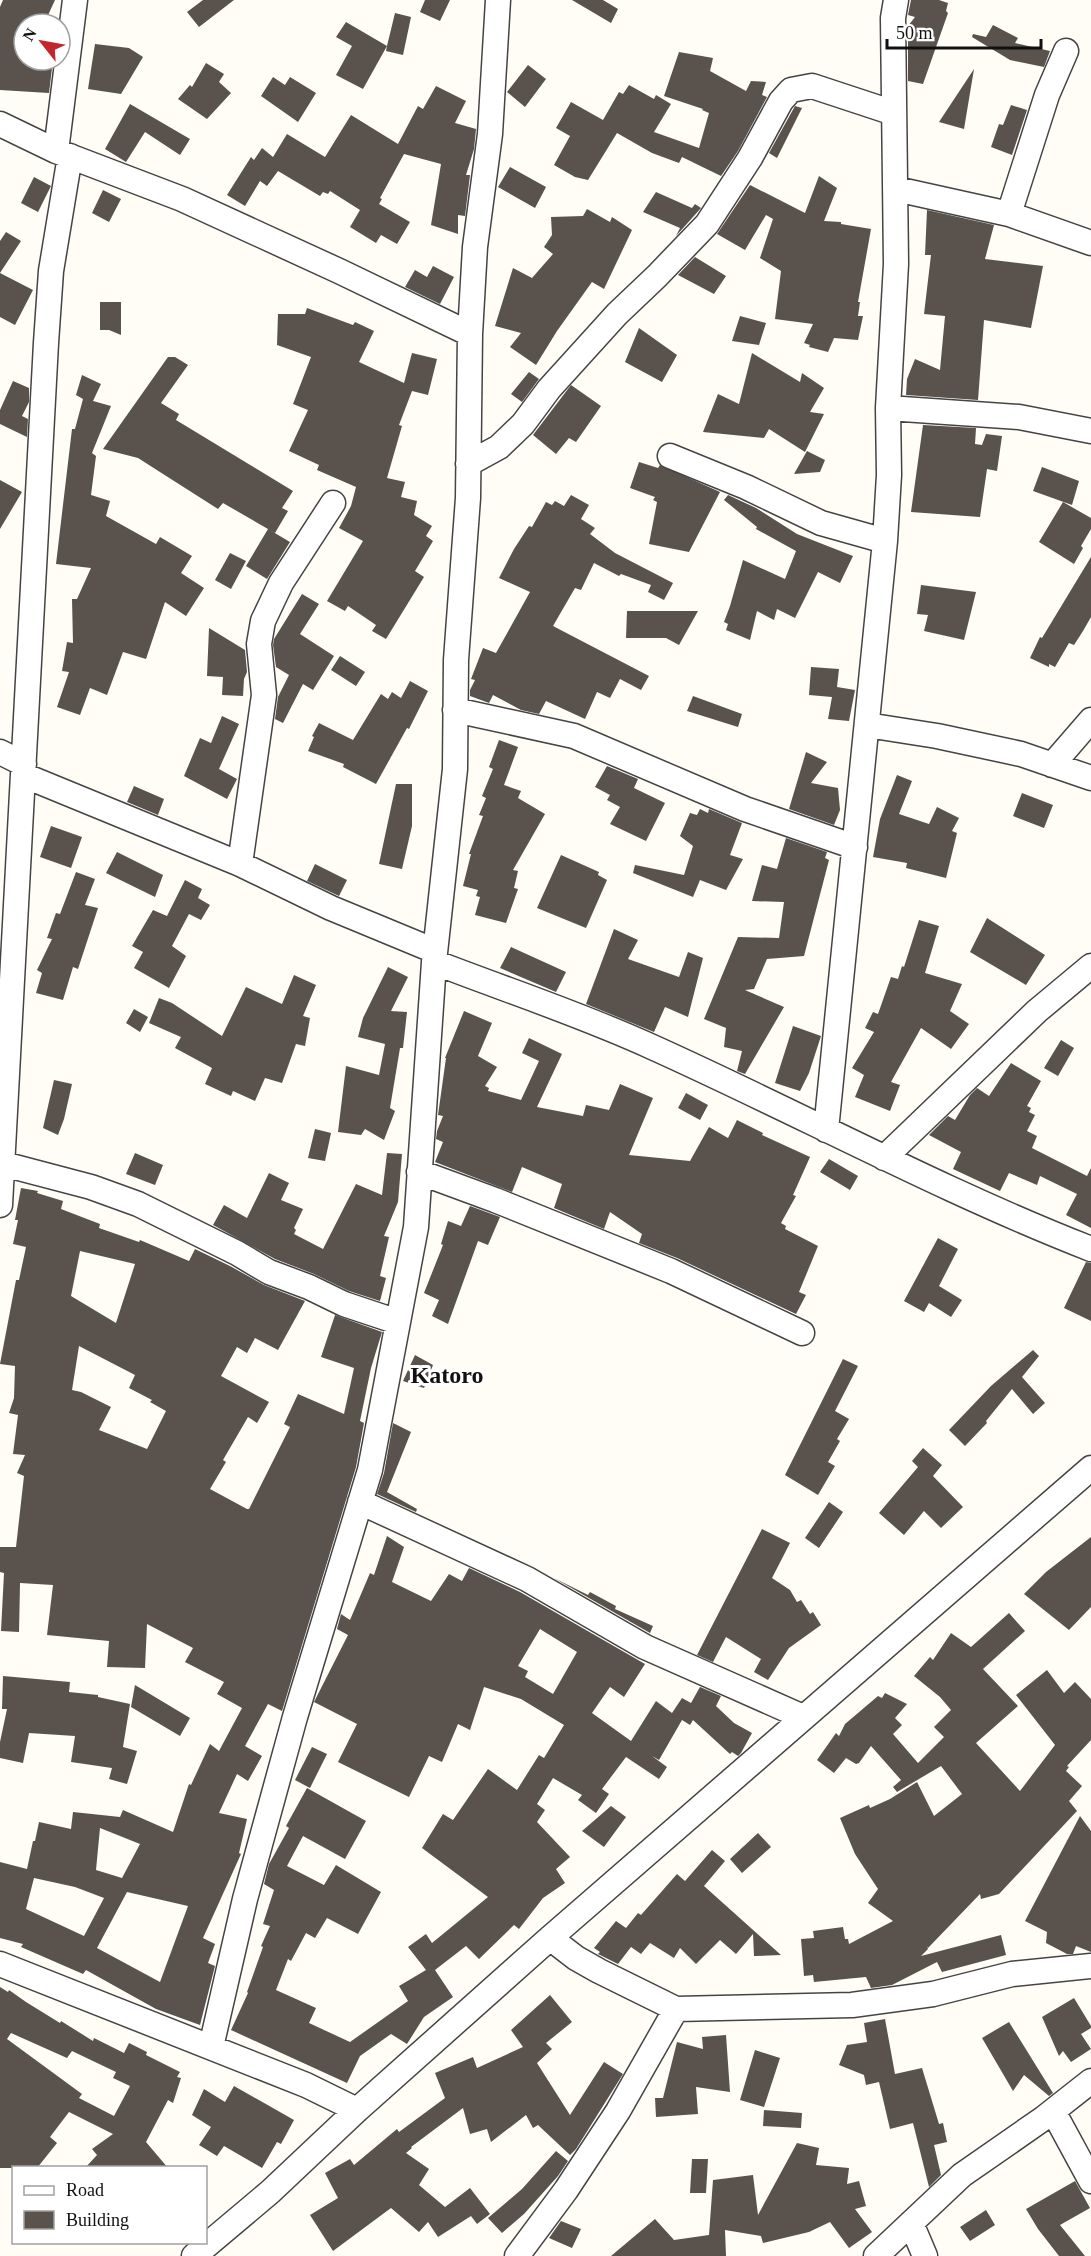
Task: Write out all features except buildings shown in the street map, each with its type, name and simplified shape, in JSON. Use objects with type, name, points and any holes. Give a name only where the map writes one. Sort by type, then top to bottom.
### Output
[{"type":"street","points":[[0,1205],[50,281],[75,0]]},
{"type":"street","points":[[211,2047],[244,1899],[298,1706],[370,1470],[416,1227],[435,956],[455,770],[456,660],[468,464],[470,334],[475,247],[490,134],[498,0]]},
{"type":"street","points":[[826,1130],[885,541],[889,475],[888,408],[896,264],[893,18],[896,0]]},
{"type":"street","points":[[1009,214],[1047,95],[1066,51]]},
{"type":"street","points":[[468,464],[499,447],[523,424],[549,389],[617,314],[707,224],[750,158],[781,101],[791,90],[812,86],[894,113]]},
{"type":"street","points":[[0,124],[63,153],[182,199],[470,334]]},
{"type":"street","points":[[896,189],[1009,214],[1091,243]]},
{"type":"street","points":[[888,408],[1019,417],[1091,431]]},
{"type":"street","points":[[670,456],[746,487],[821,523],[885,541]]},
{"type":"street","points":[[240,864],[264,695],[259,644],[262,621],[281,583],[333,502]]},
{"type":"street","points":[[456,710],[574,736],[745,809],[855,847]]},
{"type":"street","points":[[1052,765],[1091,720]]},
{"type":"street","points":[[867,725],[937,736],[1021,754],[1091,778]]},
{"type":"street","points":[[0,752],[23,770],[240,864],[435,956],[647,1044],[884,1158],[1091,1249]]},
{"type":"street","points":[[884,1158],[1037,1011],[1091,966]]},
{"type":"street","points":[[1,1164],[92,1187],[138,1204],[237,1253],[269,1272],[344,1304],[398,1322]]},
{"type":"street","points":[[419,1172],[671,1271],[802,1333]]},
{"type":"street","points":[[194,2256],[270,2192],[357,2110],[550,1938],[1091,1468]]},
{"type":"street","points":[[360,1502],[527,1579],[645,1647],[803,1717]]},
{"type":"street","points":[[550,1938],[576,1958],[599,1971],[676,2009],[852,2005],[933,1994],[1012,1974],[1091,1966]]},
{"type":"street","points":[[0,1964],[306,2085],[357,2110]]},
{"type":"street","points":[[517,2256],[566,2190],[618,2111],[676,2009]]},
{"type":"street","points":[[876,2256],[962,2175],[1053,2111],[1091,2081]]},
{"type":"street","points":[[1053,2111],[1091,2181]]},
{"type":"street","points":[[911,2223],[925,2256]]},
{"type":"district","name":"Katoro","points":[[447,1375]]}]
